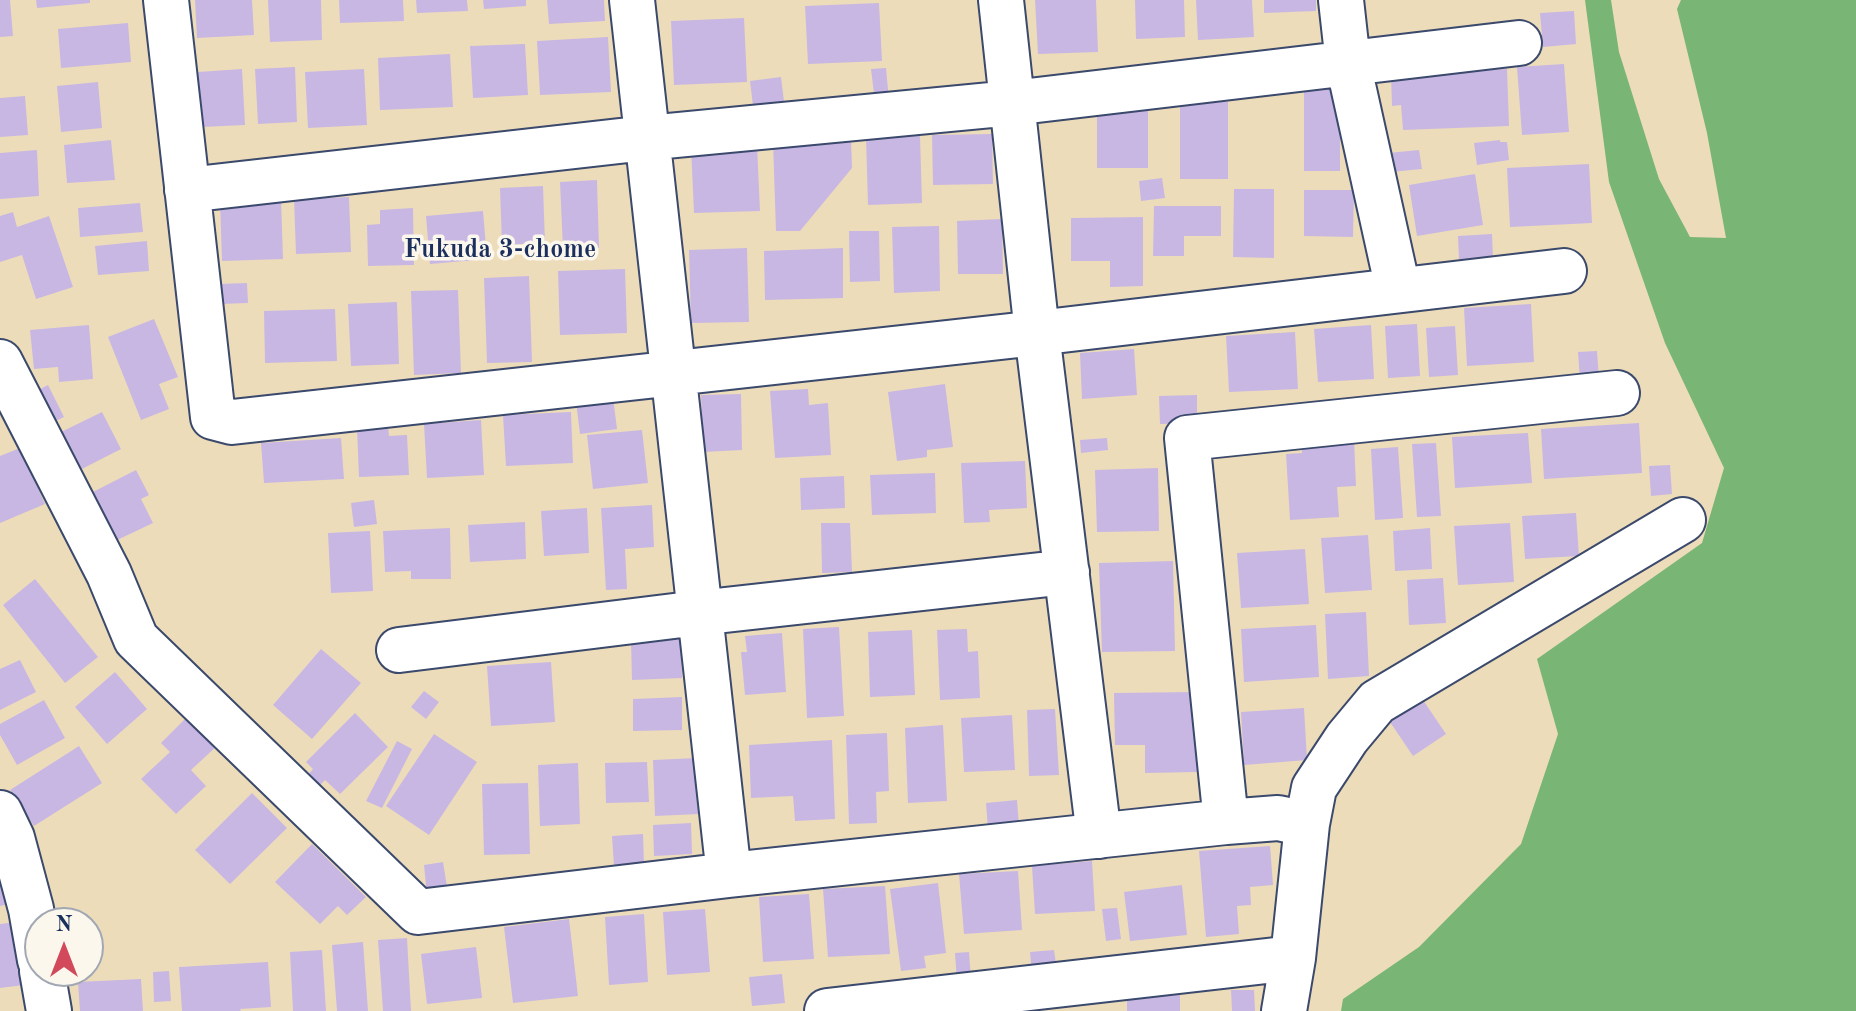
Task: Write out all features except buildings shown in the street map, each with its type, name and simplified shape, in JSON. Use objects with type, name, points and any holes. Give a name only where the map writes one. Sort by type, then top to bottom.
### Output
[{"type":"street","points":[[166,0],[213,417],[232,422],[1564,271]]},
{"type":"street","points":[[632,0],[729,875]]},
{"type":"street","points":[[1001,0],[1037,333],[1099,836]]},
{"type":"street","points":[[1341,0],[1348,63],[1398,289]]},
{"type":"street","points":[[187,190],[646,138],[1012,103],[1519,43]]},
{"type":"street","points":[[0,362],[109,574],[136,639],[418,912],[1226,822],[1278,818],[1307,824]]},
{"type":"street","points":[[1226,822],[1187,438],[1617,393]]},
{"type":"street","points":[[1284,1011],[1314,788],[1347,738],[1377,702],[1683,520]]},
{"type":"street","points":[[399,650],[1067,572]]},
{"type":"street","points":[[0,813],[12,838],[30,907]]},
{"type":"street","points":[[827,1011],[1293,958]]},
{"type":"street","points":[[45,987],[49,1011]]},
{"type":"green space","points":[[1585,0],[1611,0],[1619,52],[1659,179],[1690,237],[1726,238],[1707,133],[1677,9],[1681,0],[1856,0],[1856,1011],[1341,1011],[1343,999],[1419,947],[1521,844],[1558,734],[1537,659],[1702,543],[1724,468],[1665,343],[1609,182]]},
{"type":"district","name":"Fukuda 3-chome","points":[[500,250]]}]
